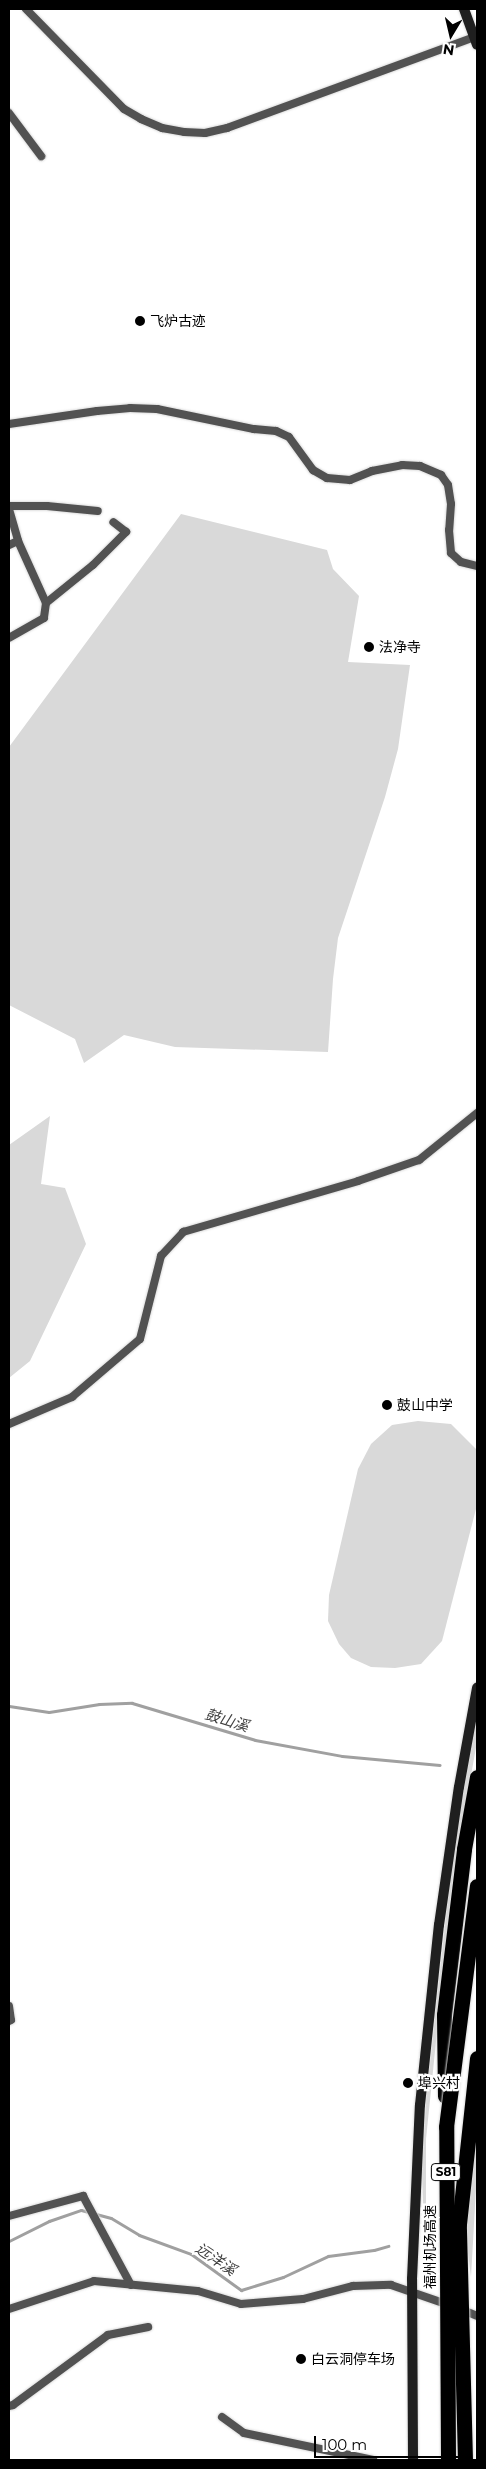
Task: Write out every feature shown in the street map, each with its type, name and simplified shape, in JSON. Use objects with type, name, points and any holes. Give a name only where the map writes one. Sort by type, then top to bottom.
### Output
[{"type":"highway","points":[[446,2127],[444,2015],[464,1849],[477,1777]]},
{"type":"highway","name":"福州机场高速","points":[[448,2460],[446,2127],[477,1886]]},
{"type":"highway","name":"福州机场高速","points":[[465,2460],[459,2224],[477,2058]]},
{"type":"main road","points":[[464,9],[476,42]]},
{"type":"main road","points":[[413,2460],[412,2279],[420,2105],[430,1996],[459,1786],[477,1688]]},
{"type":"street","points":[[26,9],[124,109],[162,128],[184,132],[205,133],[227,128],[476,42]]},
{"type":"street","points":[[9,113],[41,156]]},
{"type":"street","points":[[9,424],[97,411],[130,408],[157,410],[254,429],[276,431],[289,437],[313,470],[327,478],[350,480],[372,471],[402,465],[420,466],[441,475],[448,485],[451,504],[449,530],[451,553],[461,562],[477,566]]},
{"type":"street","points":[[9,638],[44,618],[46,603],[18,541],[9,508],[47,506],[98,511]]},
{"type":"street","points":[[46,603],[94,565],[126,532],[113,522]]},
{"type":"street","points":[[9,546],[18,541]]},
{"type":"street","points":[[9,1424],[72,1397],[140,1339],[161,1256],[183,1232],[358,1181],[419,1160],[477,1113]]},
{"type":"street","points":[[9,2006],[11,2020],[9,2022]]},
{"type":"street","points":[[9,2216],[83,2196],[131,2285]]},
{"type":"street","points":[[9,2309],[94,2281],[198,2291],[240,2304],[303,2299],[353,2286],[391,2284],[477,2316]]},
{"type":"street","points":[[9,2406],[13,2406],[108,2335],[148,2327]]},
{"type":"street","points":[[222,2417],[244,2432],[373,2460]]},
{"type":"shaded area","points":[[181,514],[327,550],[333,569],[359,596],[348,662],[410,665],[398,749],[385,797],[338,938],[328,1052],[175,1047],[124,1035],[84,1063],[75,1039],[9,1005],[9,747]]},
{"type":"shaded area","points":[[50,1116],[41,1184],[65,1188],[86,1244],[30,1361],[9,1378],[9,1145]]},
{"type":"shaded area","points":[[418,1421],[451,1424],[477,1450],[477,1505],[442,1641],[421,1664],[395,1668],[371,1667],[351,1658],[339,1644],[328,1621],[329,1595],[358,1469],[371,1444],[392,1425]]},
{"type":"shaded area","points":[[477,1711],[477,1742],[453,1876],[426,2139],[426,2283],[422,2172],[426,2100],[455,1834]]},
{"type":"shaded area","points":[[477,2103],[477,2171],[471,2277],[466,2237],[472,2142]]},
{"type":"waterway","name":"鼓山溪","points":[[9,1706],[49,1712],[99,1704],[132,1703],[255,1740],[342,1756],[440,1765]]},
{"type":"waterway","name":"远洋溪","points":[[9,2241],[49,2221],[81,2210],[111,2218],[139,2235],[191,2254],[241,2290],[283,2277],[328,2256],[374,2250],[388,2246]]},
{"type":"place","name":"飞炉古迹","points":[[140,321]]},
{"type":"place","name":"法净寺","points":[[369,647]]},
{"type":"place","name":"鼓山中学","points":[[387,1405]]},
{"type":"place","name":"埠兴村","points":[[408,2083]]},
{"type":"place","name":"白云洞停车场","points":[[301,2359]]}]
